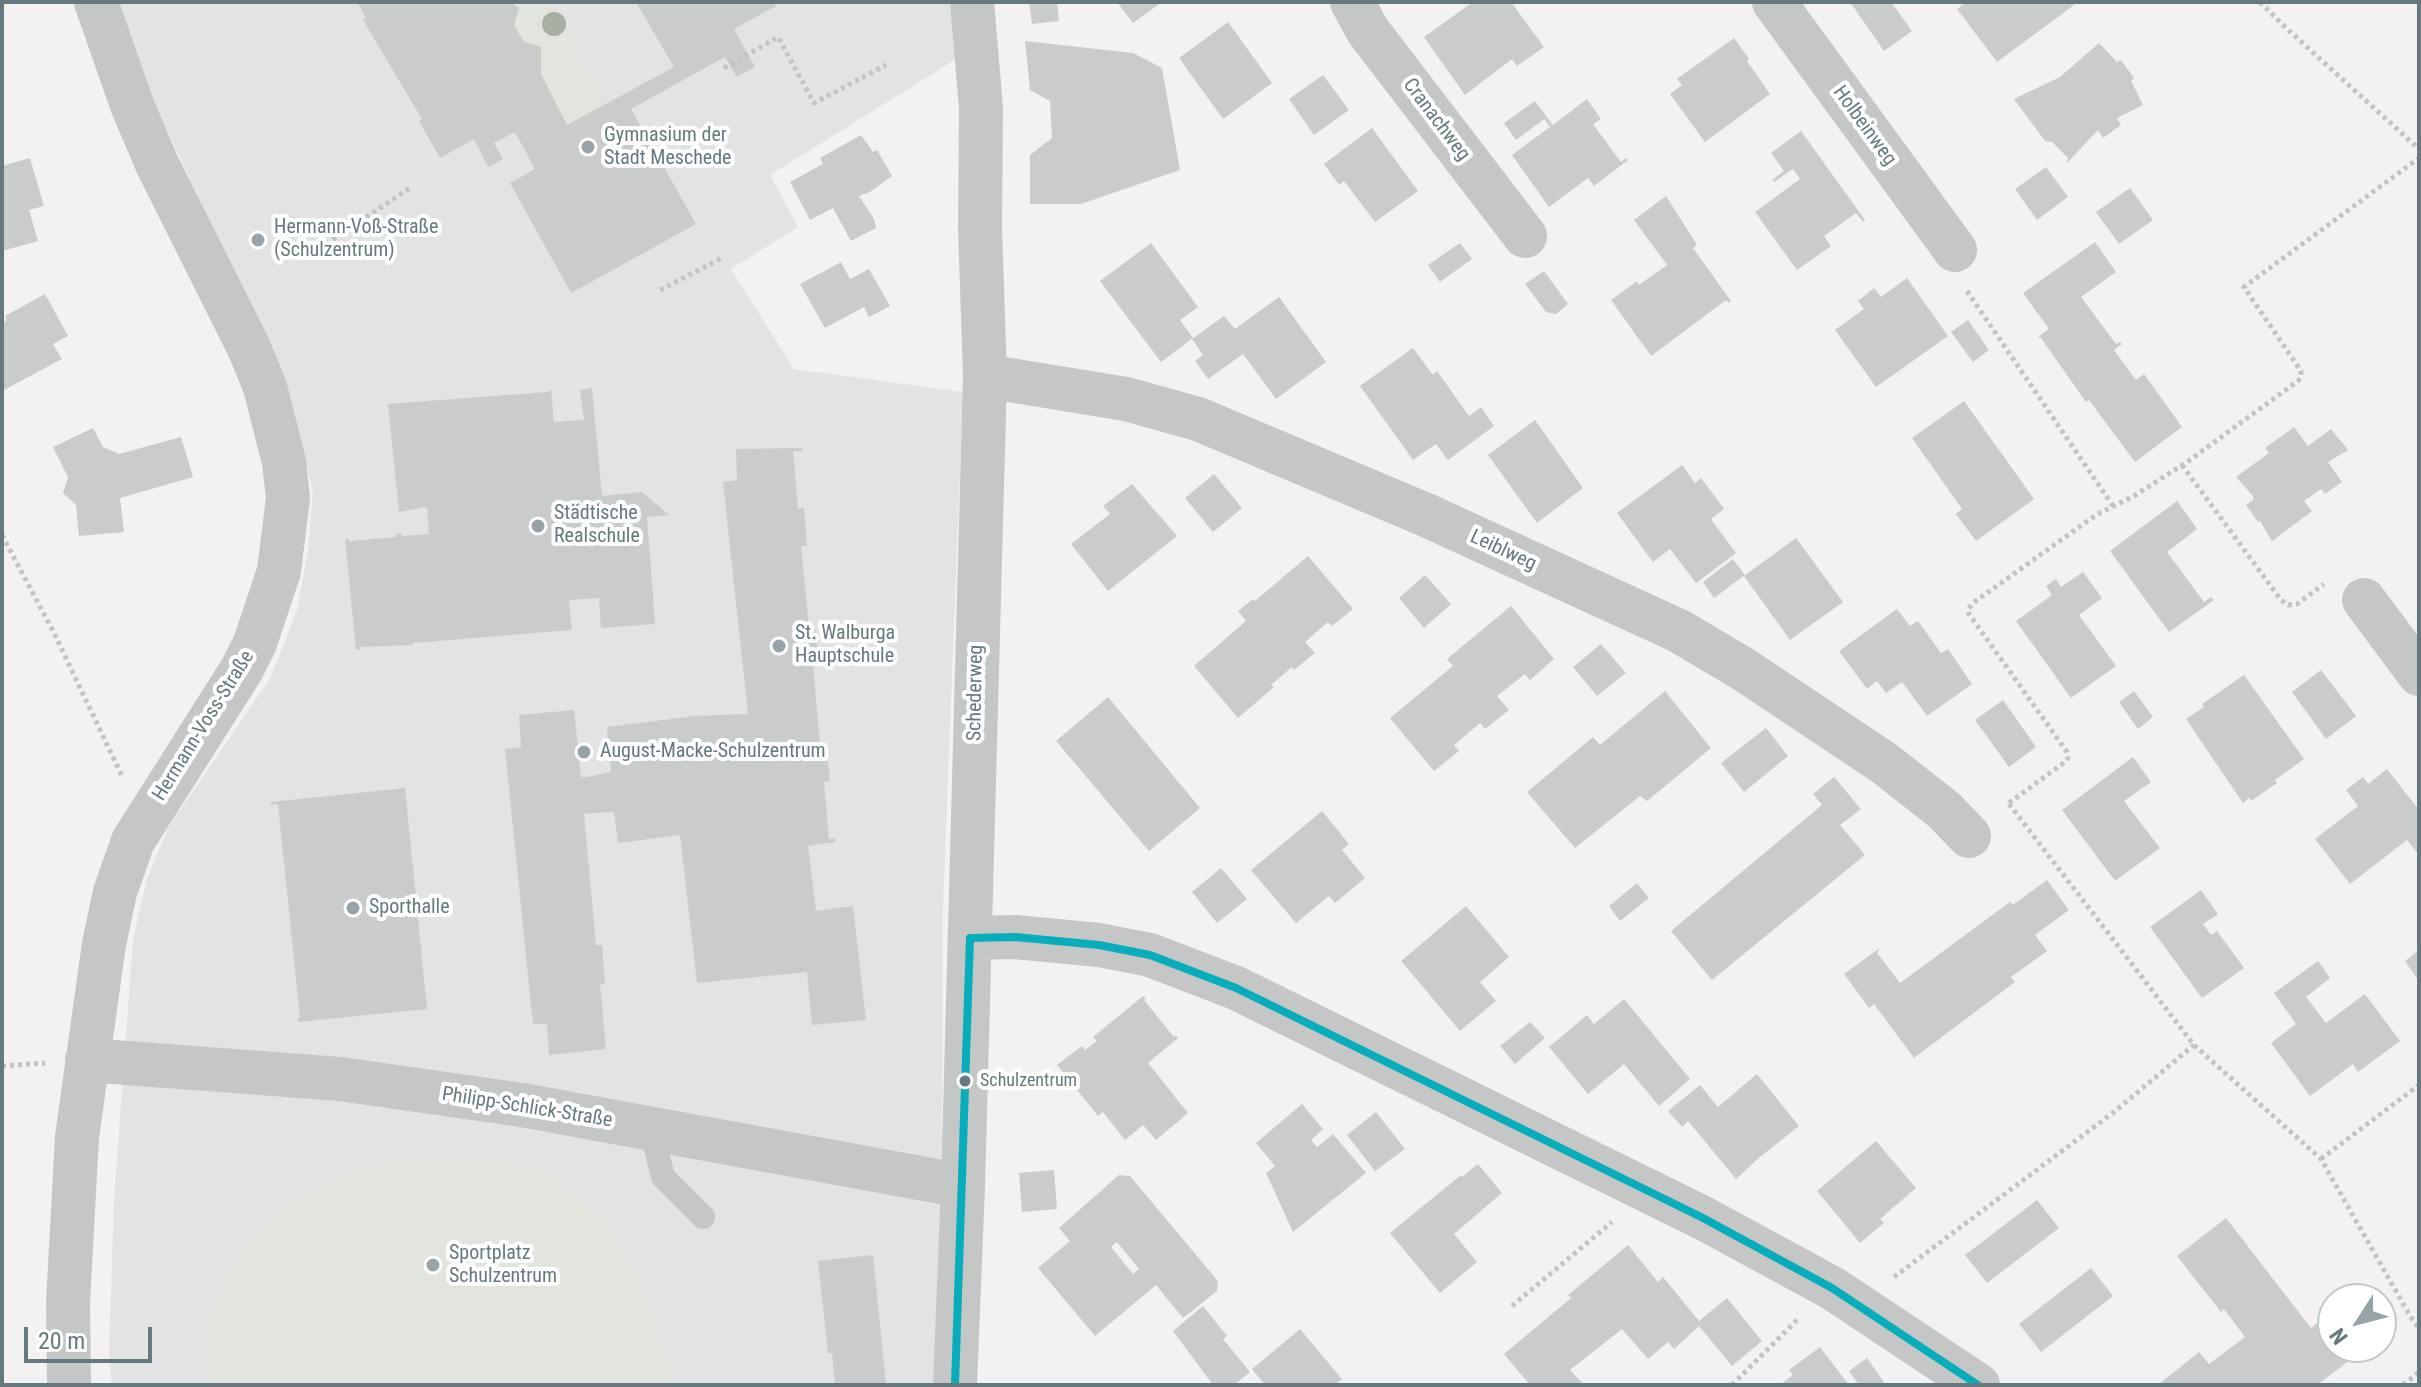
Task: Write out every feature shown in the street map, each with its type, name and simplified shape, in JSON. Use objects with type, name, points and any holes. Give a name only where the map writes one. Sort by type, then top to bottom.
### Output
[{"type":"street","name":"Hermann-Voss-Straße","points":[[69,1385],[71,1246],[77,1137],[104,944],[115,892],[125,861],[145,821],[242,669],[255,643],[279,571],[288,498],[284,462],[265,387],[249,348],[157,164],[117,66],[96,2]]},
{"type":"street","name":"Schederweg","points":[[955,1385],[985,376],[980,228],[981,108],[972,2]]},
{"type":"street","name":"Cranachweg","points":[[1352,2],[1368,31],[1525,236]]},
{"type":"street","name":"Holbeinweg","points":[[1774,2],[1955,250]]},
{"type":"street","name":"Leiblweg","points":[[985,376],[1126,399],[1198,419],[1426,515],[1679,631],[1743,669],[1884,763],[1944,810],[1969,836]]},
{"type":"street","points":[[2364,600],[2419,674]]},
{"type":"street","points":[[970,938],[1015,937],[1099,945],[1150,955],[1204,974],[1329,1032],[1649,1190],[1858,1304],[1978,1385]]},
{"type":"street","name":"Philipp-Schlick-Straße","points":[[87,1060],[340,1079],[522,1105],[963,1186]]},
{"type":"lane","points":[[651,1128],[663,1177],[703,1217]]},
{"type":"path","points":[[2260,2],[2419,149]]},
{"type":"path","points":[[724,68],[778,37],[814,103],[886,65]]},
{"type":"path","points":[[1969,836],[2068,758],[2067,752],[1968,609],[2113,506],[2182,465],[2301,377],[2301,371],[2244,287],[2419,158]]},
{"type":"path","points":[[326,244],[410,188]]},
{"type":"path","points":[[1955,250],[1968,295],[2113,506]]},
{"type":"path","points":[[660,290],[724,257]]},
{"type":"path","points":[[2182,465],[2281,600],[2288,605],[2297,604],[2341,571],[2364,600]]},
{"type":"path","points":[[2,535],[54,633],[145,821]]},
{"type":"path","points":[[2009,803],[2194,1045],[2321,1159],[2419,1328]]},
{"type":"path","points":[[1858,1304],[2114,1112],[2194,1045]]},
{"type":"path","points":[[2321,1159],[2419,1085]]},
{"type":"path","points":[[1512,1306],[1649,1190]]},
{"type":"path","points":[[1732,1385],[1805,1312]]},
{"type":"path","points":[[2403,1385],[2419,1372]]},
{"type":"shaded area","name":"August-Macke-Schulzentrum","points":[[119,2],[953,2],[958,58],[770,175],[798,227],[731,269],[794,369],[963,392],[943,907],[942,1186],[933,1385],[112,1385],[109,1353],[114,1201],[133,940],[147,879],[168,828],[271,677],[297,610],[308,551],[313,491],[283,379],[138,68]]},
{"type":"shaded area","points":[[509,2],[548,2],[605,105],[567,125],[541,74],[541,46],[524,42],[514,25],[519,9]]},
{"type":"shaded area","name":"Sportplatz Schulzentrum","points":[[465,1159],[533,1168],[578,1198],[607,1224],[639,1276],[672,1385],[212,1385],[210,1328],[238,1253],[285,1207],[358,1172],[409,1161]]},
{"type":"building","name":"Gymnasium der Stadt Meschede","points":[[357,2],[510,2],[519,8],[514,25],[524,42],[541,47],[541,74],[567,125],[674,67],[636,2],[774,2],[776,6],[734,29],[755,67],[737,77],[725,57],[631,109],[696,224],[571,293],[510,183],[535,169],[515,132],[494,143],[503,159],[488,167],[474,139],[440,158],[419,121],[422,119],[363,20],[366,18]]},
{"type":"building","points":[[1029,2],[1057,2],[1059,21],[1032,24]]},
{"type":"building","points":[[1117,2],[1162,2],[1133,23]]},
{"type":"building","points":[[1473,2],[1511,2],[1544,47],[1517,66],[1512,59],[1465,95],[1424,37]]},
{"type":"building","points":[[1850,2],[1891,2],[1912,31],[1884,51]]},
{"type":"building","points":[[1967,2],[2072,2],[2074,5],[1997,62],[1957,9]]},
{"type":"building","points":[[1228,22],[1272,83],[1223,119],[1179,58]]},
{"type":"building","points":[[1734,38],[1770,94],[1705,142],[1670,94],[1682,85],[1677,79]]},
{"type":"building","points":[[1025,41],[1133,53],[1162,68],[1180,170],[1081,204],[1030,204],[1030,155],[1052,138],[1050,101],[1030,90]]},
{"type":"building","points":[[2099,43],[2117,62],[2121,60],[2134,78],[2131,81],[2143,105],[2117,118],[2121,125],[2103,138],[2098,130],[2066,164],[2068,158],[2052,142],[2045,141],[2014,99],[2060,77]]},
{"type":"building","points":[[1323,75],[1349,110],[1314,135],[1289,99]]},
{"type":"building","points":[[1587,99],[1601,119],[1593,124],[1621,162],[1626,158],[1628,160],[1594,186],[1588,178],[1549,207],[1512,155],[1550,127],[1544,119],[1516,140],[1504,123],[1535,101],[1553,125]]},
{"type":"building","points":[[1372,128],[1418,191],[1375,222],[1344,181],[1339,185],[1324,164]]},
{"type":"building","points":[[1801,131],[1865,220],[1863,222],[1856,213],[1824,236],[1831,246],[1797,270],[1755,212],[1800,179],[1793,169],[1774,182],[1772,180],[1784,171],[1771,153]]},
{"type":"building","points":[[861,135],[873,152],[877,150],[892,176],[859,196],[874,219],[876,228],[851,241],[833,208],[810,220],[790,182],[823,164],[820,158]]},
{"type":"building","points":[[30,158],[44,206],[29,210],[38,241],[2,251],[2,166]]},
{"type":"building","points":[[2046,167],[2068,197],[2037,220],[2015,189]]},
{"type":"building","points":[[2130,188],[2153,220],[2119,244],[2096,212]]},
{"type":"building","points":[[1666,196],[1697,245],[1693,248],[1731,301],[1726,300],[1651,356],[1611,300],[1667,265],[1634,220]]},
{"type":"building","points":[[2095,242],[2116,272],[2081,297],[2116,344],[2122,344],[2114,350],[2136,380],[2144,374],[2182,427],[2135,462],[2038,337],[2049,329],[2023,293]]},
{"type":"building","points":[[1151,243],[1198,307],[1180,320],[1193,338],[1161,362],[1100,281]]},
{"type":"building","points":[[1460,243],[1472,259],[1440,282],[1428,265]]},
{"type":"building","points":[[841,262],[850,279],[869,269],[890,306],[869,317],[864,307],[825,328],[800,284]]},
{"type":"building","points":[[1544,271],[1568,304],[1556,314],[1546,312],[1525,284]]},
{"type":"building","points":[[1907,278],[1948,336],[1876,387],[1835,330],[1864,309],[1858,301],[1874,288],[1881,297]]},
{"type":"building","points":[[45,294],[68,336],[53,344],[62,359],[2,391],[2,323],[7,320],[5,316]]},
{"type":"building","points":[[1279,297],[1326,362],[1276,399],[1243,354],[1208,379],[1195,361],[1203,355],[1192,339],[1224,316],[1235,329]]},
{"type":"building","points":[[1968,320],[1989,350],[1973,362],[1951,332]]},
{"type":"building","points":[[1413,348],[1433,375],[1437,371],[1469,416],[1481,407],[1494,426],[1448,460],[1436,444],[1413,460],[1360,386]]},
{"type":"building","name":"Städtische Realschule","points":[[592,388],[602,496],[642,492],[669,515],[647,517],[655,624],[601,628],[599,598],[569,600],[572,630],[360,647],[356,650],[345,539],[429,534],[427,507],[399,512],[388,404],[551,390],[554,422],[584,420],[580,390]]},
{"type":"building","points":[[1964,401],[2034,499],[1976,541],[1956,514],[1962,509],[1912,438]]},
{"type":"building","points":[[1535,420],[1583,488],[1537,523],[1488,455]]},
{"type":"building","points":[[2294,427],[2308,446],[2331,429],[2348,450],[2328,462],[2342,482],[2325,494],[2321,489],[2304,501],[2312,511],[2272,541],[2246,505],[2253,500],[2253,496],[2236,477],[2269,453],[2265,448]]},
{"type":"building","points":[[93,428],[103,447],[119,454],[181,437],[193,477],[120,498],[124,532],[79,536],[76,505],[63,493],[68,477],[53,447]]},
{"type":"building","points":[[802,448],[803,451],[793,451],[798,509],[804,508],[807,546],[801,546],[809,628],[815,627],[819,664],[813,664],[820,745],[826,745],[830,781],[824,782],[829,839],[835,838],[835,842],[808,846],[816,911],[853,906],[866,1020],[812,1025],[807,972],[697,983],[680,835],[618,843],[614,812],[591,813],[584,814],[596,945],[602,945],[605,983],[600,984],[606,1049],[549,1055],[547,1024],[533,1024],[505,749],[521,747],[519,715],[574,710],[581,777],[587,777],[611,772],[607,727],[695,716],[748,714],[723,482],[737,480],[736,449]]},
{"type":"building","points":[[1682,465],[1695,483],[1701,478],[1724,509],[1711,519],[1736,553],[1696,583],[1670,549],[1653,562],[1617,513]]},
{"type":"building","points":[[1214,474],[1242,508],[1213,532],[1185,498]]},
{"type":"building","points":[[1132,484],[1177,536],[1108,591],[1071,544],[1110,514],[1103,506]]},
{"type":"building","points":[[2177,501],[2197,529],[2167,552],[2204,602],[2211,597],[2214,600],[2169,632],[2110,551]]},
{"type":"building","points":[[1796,538],[1843,602],[1790,640],[1744,576]]},
{"type":"building","points":[[1308,556],[1353,609],[1332,626],[1328,622],[1305,642],[1315,653],[1294,670],[1292,667],[1238,718],[1194,666],[1246,621],[1238,611],[1253,599],[1255,601]]},
{"type":"building","points":[[1733,559],[1745,575],[1714,598],[1703,582]]},
{"type":"building","points":[[2083,572],[2102,598],[2079,615],[2116,666],[2071,698],[2016,621],[2052,595],[2046,586],[2056,579],[2061,587]]},
{"type":"building","points":[[1425,575],[1451,604],[1424,628],[1399,598]]},
{"type":"building","points":[[1511,606],[1554,659],[1530,680],[1525,674],[1497,696],[1509,710],[1485,729],[1480,723],[1454,745],[1459,751],[1434,771],[1390,718],[1453,666],[1447,659]]},
{"type":"building","points":[[1897,609],[1910,626],[1918,621],[1941,653],[1948,649],[1972,684],[1927,716],[1902,682],[1886,693],[1877,681],[1867,689],[1839,651]]},
{"type":"building","points":[[1601,644],[1626,673],[1597,696],[1573,667]]},
{"type":"building","points":[[2321,670],[2356,716],[2326,739],[2292,692]]},
{"type":"building","points":[[2244,675],[2304,759],[2275,780],[2277,783],[2243,803],[2186,719]]},
{"type":"building","points":[[1665,691],[1711,748],[1647,801],[1640,796],[1575,848],[1527,792],[1593,737],[1600,745]]},
{"type":"building","points":[[2134,691],[2153,717],[2138,729],[2119,702]]},
{"type":"building","points":[[1108,697],[1200,808],[1149,851],[1056,741]]},
{"type":"building","points":[[2003,700],[2036,747],[2009,767],[1975,720]]},
{"type":"building","points":[[1766,728],[1788,756],[1744,792],[1721,763]]},
{"type":"building","points":[[2133,757],[2151,782],[2124,801],[2160,848],[2115,881],[2062,810]]},
{"type":"building","points":[[2387,769],[2419,810],[2419,855],[2407,840],[2350,884],[2315,839],[2358,806],[2346,790],[2363,777],[2368,784]]},
{"type":"building","points":[[1834,777],[1861,809],[1840,825],[1865,855],[1712,980],[1671,931],[1822,805],[1813,794]]},
{"type":"building","name":"Sporthalle","points":[[405,788],[427,1009],[298,1022],[278,804],[271,805],[271,802]]},
{"type":"building","points":[[1322,811],[1349,844],[1342,850],[1365,878],[1335,903],[1329,896],[1296,923],[1251,870]]},
{"type":"building","points":[[1221,868],[1247,899],[1217,923],[1192,892]]},
{"type":"building","points":[[2047,880],[2069,910],[2035,935],[2047,951],[2011,977],[2015,982],[1914,1058],[1874,1004],[1869,1008],[1844,974],[1880,948],[1877,953],[1900,983],[2010,902],[2013,905]]},
{"type":"building","points":[[1637,883],[1649,898],[1620,921],[1609,906]]},
{"type":"building","points":[[2201,890],[2218,914],[2203,924],[2211,935],[2217,931],[2244,968],[2202,998],[2150,927]]},
{"type":"building","points":[[1466,906],[1509,957],[1480,982],[1496,1001],[1460,1031],[1401,961]]},
{"type":"building","points":[[2419,950],[2419,981],[2405,961]]},
{"type":"building","points":[[2318,961],[2330,978],[2306,997],[2326,1023],[2365,994],[2400,1041],[2358,1072],[2353,1064],[2310,1096],[2271,1043],[2296,1024],[2274,993]]},
{"type":"building","points":[[1143,996],[1174,1037],[1176,1035],[1178,1038],[1148,1063],[1188,1113],[1156,1140],[1143,1125],[1125,1140],[1103,1112],[1098,1116],[1057,1065],[1082,1046],[1085,1050],[1097,1041],[1093,1037]]},
{"type":"building","points":[[1624,999],[1690,1079],[1659,1106],[1624,1064],[1588,1094],[1549,1047],[1587,1015],[1594,1024]]},
{"type":"building","points":[[1530,1022],[1545,1038],[1515,1064],[1500,1046]]},
{"type":"building","points":[[1757,1074],[1799,1126],[1736,1179],[1688,1121],[1682,1127],[1668,1111],[1700,1085],[1718,1107]]},
{"type":"building","points":[[1302,1104],[1323,1129],[1311,1140],[1317,1147],[1333,1134],[1366,1173],[1293,1232],[1266,1173],[1275,1166],[1256,1143]]},
{"type":"building","points":[[1376,1112],[1405,1149],[1375,1171],[1347,1135]]},
{"type":"building","points":[[1876,1141],[1916,1188],[1880,1219],[1884,1223],[1860,1243],[1817,1191]]},
{"type":"building","points":[[1478,1164],[1502,1193],[1454,1234],[1477,1262],[1440,1293],[1390,1233]]},
{"type":"building","points":[[1054,1170],[1057,1209],[1022,1212],[1019,1173]]},
{"type":"building","points":[[1119,1175],[1130,1176],[1218,1281],[1217,1291],[1183,1318],[1156,1285],[1095,1336],[1038,1268],[1070,1241],[1059,1228]],"holes":[[[1117,1242],[1139,1269],[1133,1274],[1111,1247]]]},
{"type":"building","points":[[2037,1200],[2059,1228],[1987,1283],[1965,1255]]},
{"type":"building","points":[[2226,1218],[2311,1328],[2317,1323],[2317,1363],[2346,1363],[2317,1385],[2158,1385],[2199,1352],[2209,1364],[2245,1337],[2177,1256]]},
{"type":"building","points":[[1628,1245],[1658,1282],[1663,1277],[1699,1321],[1727,1298],[1762,1341],[1732,1366],[1699,1326],[1674,1349],[1668,1342],[1648,1359],[1622,1329],[1570,1370],[1584,1385],[1530,1385],[1504,1354]]},
{"type":"building","points":[[873,1255],[886,1385],[835,1385],[832,1353],[828,1353],[818,1261]]},
{"type":"building","points":[[2091,1268],[2113,1296],[2041,1352],[2019,1324]]},
{"type":"building","points":[[1203,1306],[1227,1336],[1223,1339],[1250,1372],[1234,1385],[1213,1385],[1173,1331]]},
{"type":"building","points":[[1300,1329],[1342,1379],[1335,1385],[1265,1385],[1252,1369]]},
{"type":"building","points":[[1820,1347],[1849,1385],[1780,1385],[1793,1375],[1789,1370]]},
{"type":"building","points":[[1867,1358],[1886,1385],[1859,1385],[1849,1371]]},
{"type":"transit line","points":[[970,938],[1015,937],[1099,945],[1150,955],[1236,988],[1703,1218],[1832,1288],[1978,1385]]},
{"type":"transit line","points":[[955,1385],[970,938]]},
{"type":"place","name":"Gymnasium der Stadt Meschede","points":[[588,147]]},
{"type":"place","name":"Hermann-Voß-Straße (Schulzentrum)","points":[[258,240]]},
{"type":"place","name":"Städtische Realschule","points":[[538,526]]},
{"type":"place","name":"St. Walburga Hauptschule","points":[[779,646]]},
{"type":"place","name":"August-Macke-Schulzentrum","points":[[584,752]]},
{"type":"place","name":"Sporthalle","points":[[353,908]]},
{"type":"place","name":"Schulzentrum","points":[[965,1081]]},
{"type":"place","name":"Sportplatz Schulzentrum","points":[[433,1265]]}]
